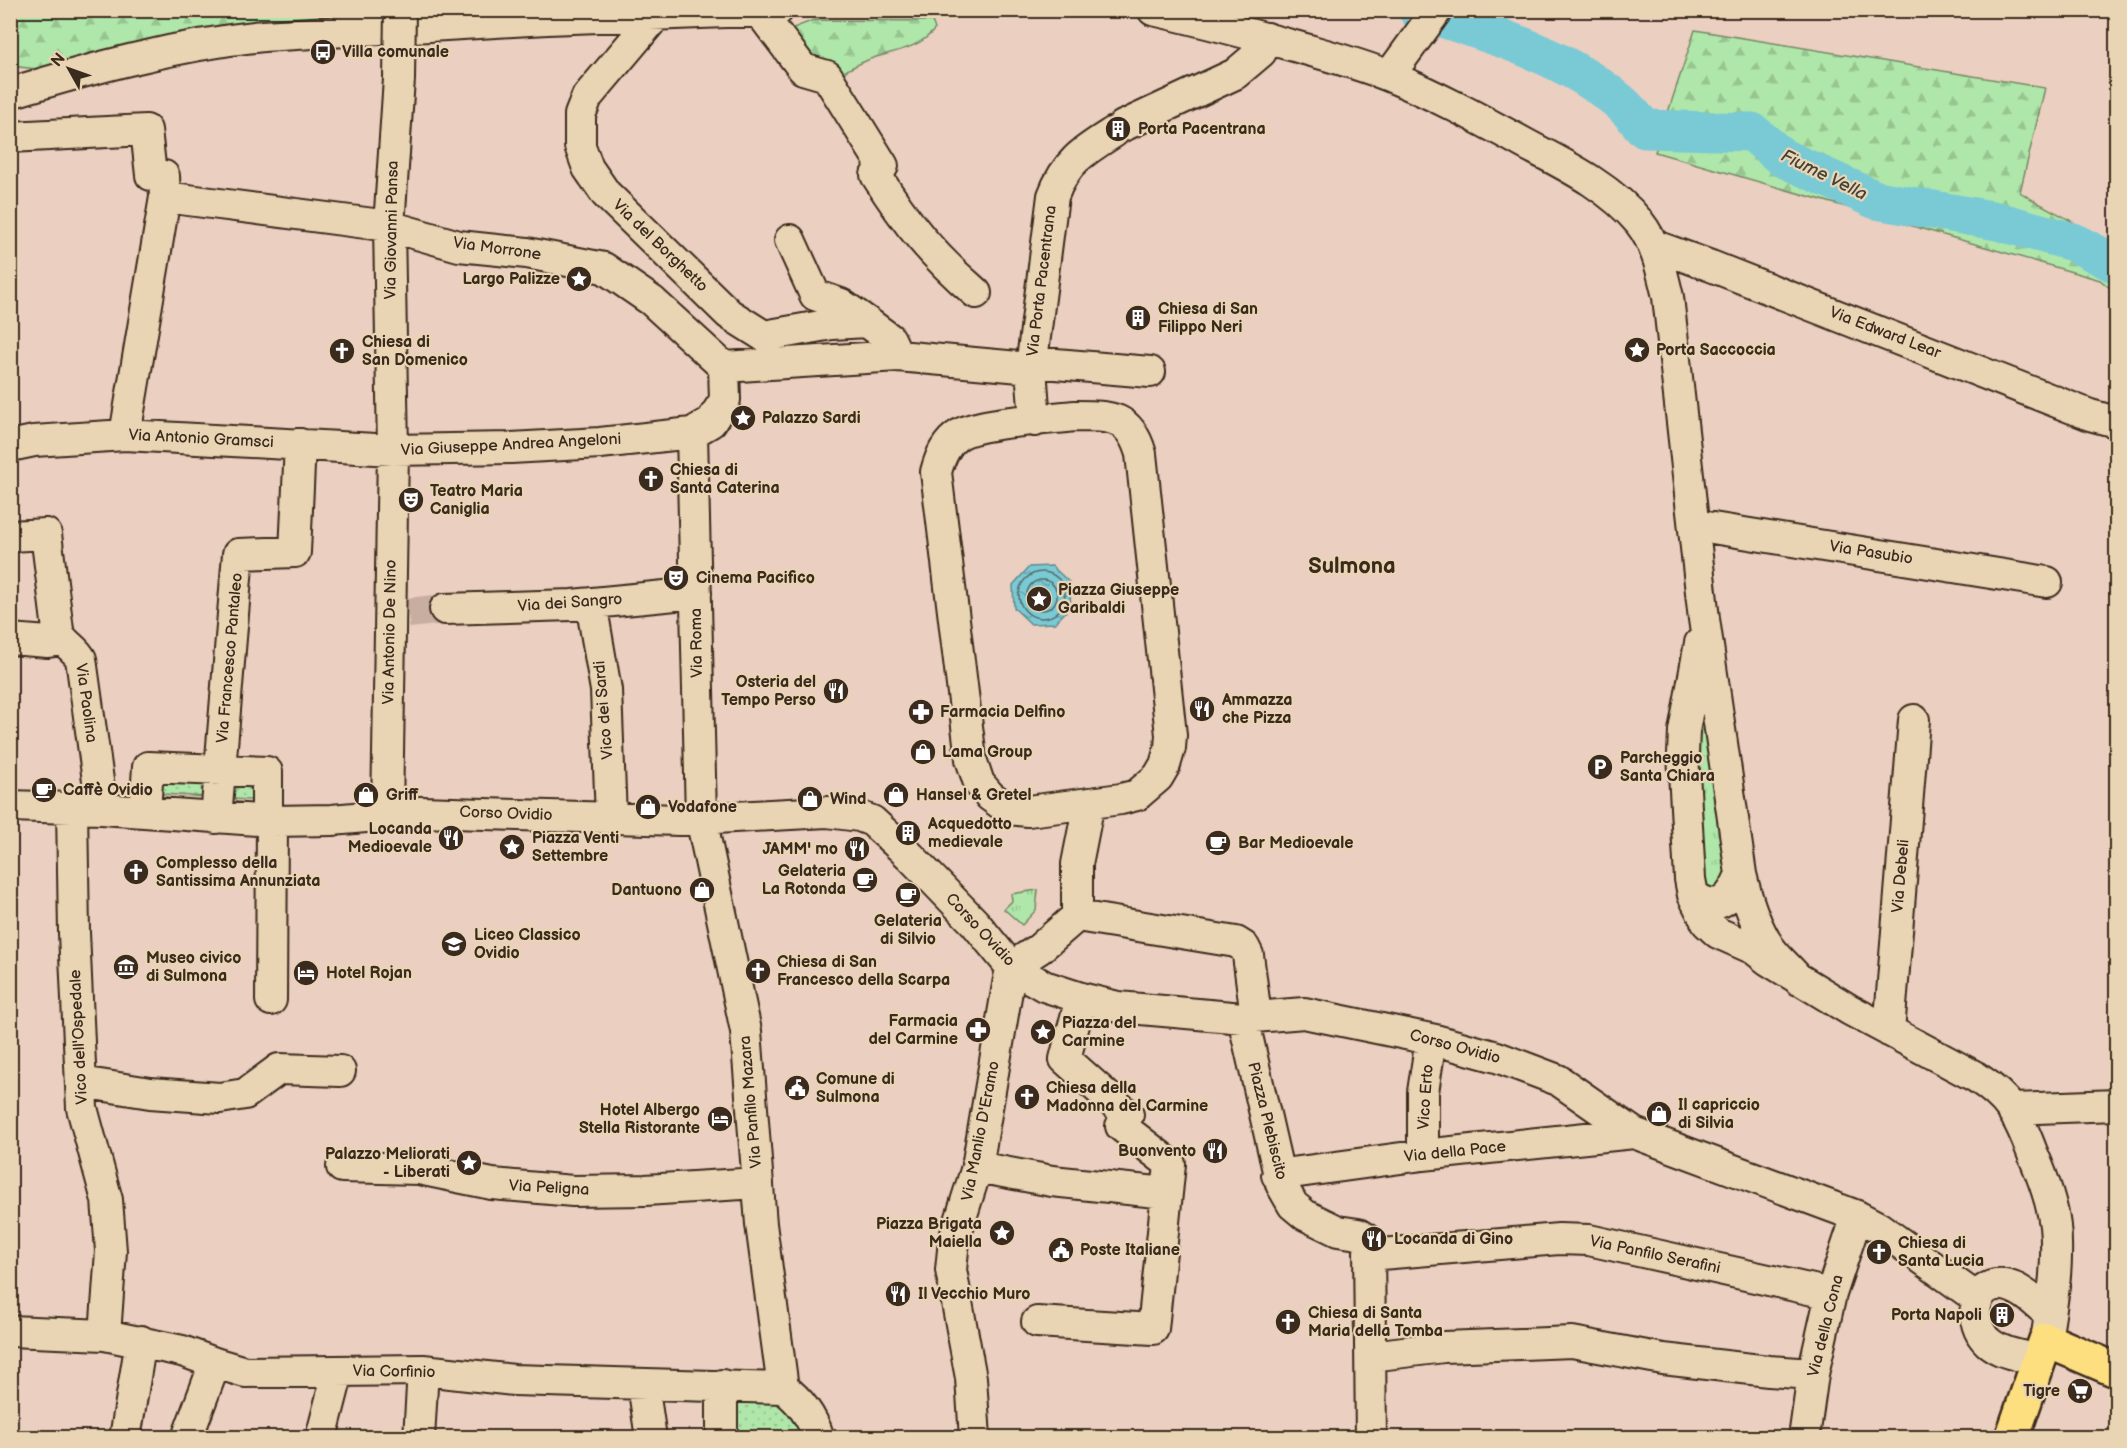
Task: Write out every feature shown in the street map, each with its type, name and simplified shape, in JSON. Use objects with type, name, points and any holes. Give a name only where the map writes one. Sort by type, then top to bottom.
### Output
[{"type":"main road","points":[[2012,1437],[2045,1338],[2116,1370]]},
{"type":"street","name":"Via Giovanni Pansa","points":[[393,450],[389,226],[399,79],[400,10]]},
{"type":"street","points":[[14,90],[137,59],[221,41],[345,30],[778,10]]},
{"type":"street","points":[[1153,10],[1350,62],[1389,76],[1478,118],[1570,168],[1629,210],[1641,224],[1653,246],[1668,297],[1704,619],[1740,874],[1748,902],[1762,934],[1772,950],[1799,980]]},
{"type":"street","points":[[1389,76],[1437,10]]},
{"type":"street","points":[[759,11],[803,69],[827,76],[883,166],[876,175],[895,206],[926,247],[976,293]]},
{"type":"street","name":"Via del Borghetto","points":[[657,14],[587,97],[580,115],[580,146],[588,168],[606,194],[729,314],[764,336],[832,324],[867,322]]},
{"type":"street","name":"Via Porta Pacentrana","points":[[1035,421],[1032,365],[1053,196],[1061,176],[1073,161],[1118,129],[1234,74],[1261,52],[1267,39]]},
{"type":"street","points":[[10,137],[146,130],[158,186],[125,435]]},
{"type":"street","name":"Via Morrone","points":[[158,186],[389,226],[459,246],[536,255],[604,268],[652,301],[723,367]]},
{"type":"street","points":[[790,240],[814,295],[841,304],[867,322],[890,339],[898,356]]},
{"type":"street","name":"Via Edward Lear","points":[[1653,246],[1711,266],[2090,415],[2116,422]]},
{"type":"street","points":[[692,433],[711,422],[725,400],[723,367],[898,356],[1150,372]]},
{"type":"street","points":[[1076,416],[1107,416],[1121,422],[1137,440],[1141,454],[1171,735],[1170,748],[1165,765],[1158,777],[1137,795],[1089,803],[1028,810],[1008,809],[990,796],[979,783],[971,759],[936,472],[940,457],[948,444],[961,433],[984,426],[1076,416]]},
{"type":"street","name":"Via Giuseppe Andrea Angeloni","points":[[393,450],[533,447],[600,443],[692,433]]},
{"type":"street","name":"Via Roma","points":[[692,433],[701,818]]},
{"type":"street","name":"Via Antonio Gramsci","points":[[10,446],[34,441],[125,435],[393,450]]},
{"type":"street","name":"Via Francesco Pantaleo","points":[[216,818],[238,554],[295,552],[300,444]]},
{"type":"street","name":"Via Antonio De Nino","points":[[387,814],[399,612],[393,450]]},
{"type":"street","name":"Via Pasubio","points":[[1694,525],[2047,582]]},
{"type":"street","name":"Via Paolina","points":[[10,536],[46,534],[58,630],[62,640],[78,653],[81,659],[102,809]]},
{"type":"street","name":"Via dei Sangro","points":[[445,609],[591,603],[696,593]]},
{"type":"street","name":"Vico dei Sardi","points":[[591,603],[606,690],[611,818]]},
{"type":"street","points":[[1704,619],[1684,731],[1683,754],[1693,895],[1707,922],[1718,933],[1754,949],[1799,980],[1888,1031],[1976,1077],[1996,1089],[2013,1109],[2038,1166],[2055,1225],[2056,1270],[2045,1338]]},
{"type":"street","points":[[10,639],[48,642],[62,640]]},
{"type":"street","points":[[1691,692],[1712,702],[1718,714]]},
{"type":"street","name":"Via Debeli","points":[[1888,1031],[1914,720]]},
{"type":"street","points":[[145,812],[148,767],[267,772],[270,821],[271,1000]]},
{"type":"street","points":[[1011,967],[1038,949],[1077,916],[1077,864],[1089,803]]},
{"type":"street","name":"Corso Ovidio","points":[[10,806],[102,809],[270,821],[332,820],[387,814],[459,812],[679,820],[827,812],[859,816],[872,821],[910,856],[975,923],[1011,967],[1044,986],[1118,1007],[1249,1017],[1304,1013],[1431,1039],[1497,1058],[1558,1080],[1634,1133],[1857,1216],[1878,1227],[1978,1299]]},
{"type":"street","name":"Vico dell'Ospedale","points":[[72,808],[74,933],[82,1108],[107,1200],[111,1251],[105,1335]]},
{"type":"street","name":"Via Panfilo Mazara","points":[[701,818],[746,1031],[761,1224],[783,1388]]},
{"type":"street","points":[[1693,895],[1703,902],[1718,904],[1731,894],[1740,874]]},
{"type":"street","name":"Piazza Plebiscito","points":[[1077,916],[1236,942],[1244,947],[1248,955],[1249,1017],[1278,1175],[1293,1205],[1305,1215],[1338,1231],[1358,1234],[1366,1239],[1369,1251]]},
{"type":"street","name":"Via Manlio D'Eramo","points":[[975,1437],[970,1378],[951,1270],[954,1240],[977,1167],[1011,967]]},
{"type":"street","points":[[1037,1322],[1153,1329],[1170,1164],[1121,1126],[1128,1115],[1065,1059],[1081,998]]},
{"type":"street","name":"Vico Erto","points":[[1423,1155],[1423,1092],[1431,1039]]},
{"type":"street","points":[[81,1082],[150,1093],[220,1098],[245,1094],[279,1069],[340,1071]]},
{"type":"street","points":[[2013,1109],[2116,1105]]},
{"type":"street","name":"Via della Pace","points":[[1278,1175],[1423,1155],[1634,1133]]},
{"type":"street","name":"Via Peligna","points":[[342,1167],[419,1169],[492,1185],[573,1191],[758,1184]]},
{"type":"street","points":[[977,1167],[1052,1181],[1166,1193]]},
{"type":"street","name":"Via della Cona","points":[[1804,1437],[1813,1374],[1831,1294],[1857,1216]]},
{"type":"street","name":"Via Panfilo Serafini","points":[[1369,1251],[1432,1252],[1558,1239],[1589,1240],[1831,1294]]},
{"type":"street","points":[[1369,1251],[1371,1437]]},
{"type":"street","points":[[2004,1285],[2015,1288],[2045,1338],[2008,1352],[1988,1342],[1979,1331],[1974,1316],[1978,1299],[1992,1286],[2004,1285]]},
{"type":"street","name":"Via Corfinio","points":[[10,1331],[105,1335],[141,1341],[182,1351],[245,1372],[423,1370],[514,1380],[783,1388]]},
{"type":"street","points":[[125,1437],[141,1341]]},
{"type":"street","points":[[1371,1356],[1444,1347],[1572,1342],[1663,1359],[1813,1374]]},
{"type":"street","points":[[187,1437],[215,1363]]},
{"type":"street","points":[[419,1437],[423,1370]]},
{"type":"street","points":[[321,1437],[338,1372]]},
{"type":"street","points":[[642,1384],[651,1437]]},
{"type":"street","points":[[722,1385],[722,1437]]},
{"type":"street","points":[[783,1388],[801,1404],[819,1437]]},
{"type":"green space","points":[[11,11],[360,11],[265,27],[62,72],[11,66]]},
{"type":"green space","points":[[814,20],[932,21],[935,29],[929,36],[914,45],[870,59],[844,72],[811,57],[788,30]]},
{"type":"green space","points":[[1695,30],[2045,88],[2020,192],[2116,245],[2116,293],[2100,280],[1655,152]]},
{"type":"green space","points":[[1703,707],[1727,882],[1726,887],[1705,890],[1695,713]]},
{"type":"green space","points":[[152,772],[262,776],[262,801],[150,793]]},
{"type":"green space","points":[[1038,890],[1036,910],[1022,925],[1004,909],[1012,901],[1011,894]]},
{"type":"green space","points":[[778,1400],[804,1437],[730,1438],[731,1403]]},
{"type":"water","points":[[1052,566],[1069,582],[1071,606],[1055,623],[1031,624],[1014,608],[1013,585],[1029,567]]},
{"type":"waterway","name":"Fiume Vella","points":[[1418,10],[1522,46],[1571,69],[1620,102],[1645,129],[1752,132],[1783,158],[1876,200],[1997,221],[2073,242],[2116,264]]},
{"type":"tunnel","points":[[408,613],[445,609]]},
{"type":"place","name":"Villa comunale","points":[[323,52]]},
{"type":"place","name":"Porta Pacentrana","points":[[1118,129]]},
{"type":"place","name":"Largo Palizze","points":[[579,279]]},
{"type":"place","name":"Chiesa di San Filippo Neri","points":[[1138,318]]},
{"type":"place","name":"Porta Saccoccia","points":[[1637,350]]},
{"type":"place","name":"Chiesa di San Domenico","points":[[342,351]]},
{"type":"place","name":"Palazzo Sardi","points":[[743,418]]},
{"type":"place","name":"Chiesa di Santa Caterina","points":[[651,479]]},
{"type":"place","name":"Teatro Maria Caniglia","points":[[411,500]]},
{"type":"place","name":"Cinema Pacifico","points":[[676,578]]},
{"type":"place","name":"Piazza Giuseppe Garibaldi","points":[[1039,599]]},
{"type":"place","name":"Osteria del Tempo Perso","points":[[836,691]]},
{"type":"place","name":"Ammazza che Pizza","points":[[1202,709]]},
{"type":"place","name":"Farmacia Delfino","points":[[921,712]]},
{"type":"place","name":"Lama Group","points":[[923,752]]},
{"type":"place","name":"Parcheggio Santa Chiara","points":[[1600,767]]},
{"type":"place","name":"Caffè Ovidio","points":[[44,790]]},
{"type":"place","name":"Griff","points":[[366,795]]},
{"type":"place","name":"Hansel & Gretel","points":[[896,795]]},
{"type":"place","name":"Wind","points":[[810,799]]},
{"type":"place","name":"Vodafone","points":[[648,807]]},
{"type":"place","name":"Acquedotto medievale","points":[[908,833]]},
{"type":"place","name":"Locanda Medioevale","points":[[451,838]]},
{"type":"place","name":"Bar Medioevale","points":[[1218,843]]},
{"type":"place","name":"Piazza Venti Settembre","points":[[512,847]]},
{"type":"place","name":"JAMM' mo","points":[[857,849]]},
{"type":"place","name":"Complesso della Santissima Annunziata","points":[[136,872]]},
{"type":"place","name":"Gelateria La Rotonda","points":[[865,880]]},
{"type":"place","name":"Dantuono","points":[[702,890]]},
{"type":"place","name":"Gelateria di Silvio","points":[[908,895]]},
{"type":"place","name":"Liceo Classico Ovidio","points":[[454,944]]},
{"type":"place","name":"Museo civico di Sulmona","points":[[126,967]]},
{"type":"place","name":"Chiesa di San Francesco della Scarpa","points":[[758,971]]},
{"type":"place","name":"Hotel Rojan","points":[[306,973]]},
{"type":"place","name":"Farmacia del Carmine","points":[[978,1030]]},
{"type":"place","name":"Piazza del Carmine","points":[[1043,1032]]},
{"type":"place","name":"Comune di Sulmona","points":[[797,1088]]},
{"type":"place","name":"Chiesa della Madonna del Carmine","points":[[1027,1097]]},
{"type":"place","name":"Il capriccio di Silvia","points":[[1659,1114]]},
{"type":"place","name":"Hotel Albergo Stella Ristorante","points":[[720,1119]]},
{"type":"place","name":"Buonvento","points":[[1215,1151]]},
{"type":"place","name":"Palazzo Meliorati - Liberati","points":[[469,1163]]},
{"type":"place","name":"Piazza Brigata Maiella","points":[[1002,1233]]},
{"type":"place","name":"Locanda di Gino","points":[[1374,1239]]},
{"type":"place","name":"Poste Italiane","points":[[1061,1250]]},
{"type":"place","name":"Chiesa di Santa Lucia","points":[[1879,1252]]},
{"type":"place","name":"Il Vecchio Muro","points":[[898,1294]]},
{"type":"place","name":"Porta Napoli","points":[[2002,1315]]},
{"type":"place","name":"Chiesa di Santa Maria della Tomba","points":[[1288,1322]]},
{"type":"place","name":"Tigre","points":[[2080,1391]]},
{"type":"district","name":"Sulmona","points":[[1352,566]]}]
